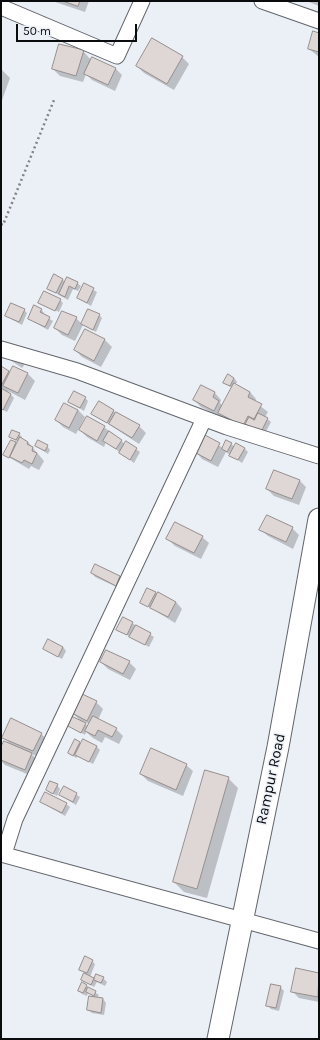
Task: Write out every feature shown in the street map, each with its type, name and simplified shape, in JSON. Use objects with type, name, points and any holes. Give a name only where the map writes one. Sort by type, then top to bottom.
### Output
[{"type":"main road","name":"Rampur Road","points":[[218,1039],[241,921],[278,747],[319,519]]},
{"type":"street","points":[[1,7],[116,56],[142,1]]},
{"type":"street","points":[[262,1],[319,22]]},
{"type":"street","points":[[1,349],[77,371],[204,419],[319,456]]},
{"type":"street","points":[[204,419],[15,820],[2,854],[241,921],[319,941]]},
{"type":"path","points":[[1,224],[3,225],[54,100]]},
{"type":"building","points":[[63,1],[80,1],[78,6]]},
{"type":"building","points":[[313,31],[319,33],[319,52],[308,49]]},
{"type":"building","points":[[152,38],[183,56],[167,84],[136,66]]},
{"type":"building","points":[[59,44],[84,50],[76,76],[52,69]]},
{"type":"building","points":[[92,57],[116,68],[108,85],[84,74]]},
{"type":"building","points":[[54,274],[63,279],[56,293],[47,289]]},
{"type":"building","points":[[67,277],[78,282],[75,289],[69,286],[65,297],[59,294]]},
{"type":"building","points":[[84,283],[94,288],[87,303],[77,298]]},
{"type":"building","points":[[44,291],[61,299],[55,311],[38,303]]},
{"type":"building","points":[[11,303],[25,309],[19,322],[5,316]]},
{"type":"building","points":[[34,305],[42,309],[40,312],[50,317],[45,327],[28,319]]},
{"type":"building","points":[[88,309],[100,314],[93,330],[81,324]]},
{"type":"building","points":[[62,311],[77,317],[68,335],[54,328]]},
{"type":"building","points":[[85,329],[105,339],[94,361],[74,350]]},
{"type":"building","points":[[1,366],[9,371],[1,386]]},
{"type":"building","points":[[13,366],[28,373],[18,393],[3,386]]},
{"type":"building","points":[[228,374],[234,378],[230,386],[223,383]]},
{"type":"building","points":[[234,383],[250,392],[248,397],[262,404],[254,419],[248,416],[243,426],[218,413]]},
{"type":"building","points":[[201,385],[215,392],[213,397],[219,401],[214,411],[193,400]]},
{"type":"building","points":[[1,388],[11,394],[3,410],[1,408]]},
{"type":"building","points":[[74,391],[86,397],[80,408],[68,402]]},
{"type":"building","points":[[99,401],[114,410],[107,423],[91,414]]},
{"type":"building","points":[[64,403],[78,410],[69,428],[55,420]]},
{"type":"building","points":[[116,412],[140,425],[132,438],[109,424]]},
{"type":"building","points":[[258,413],[268,418],[261,432],[245,424],[249,417],[254,420]]},
{"type":"building","points":[[87,416],[105,426],[97,441],[79,430]]},
{"type":"building","points":[[12,430],[20,433],[16,440],[9,437]]},
{"type":"building","points":[[109,431],[122,440],[116,449],[103,441]]},
{"type":"building","points":[[203,434],[220,443],[211,461],[194,452]]},
{"type":"building","points":[[20,437],[28,442],[27,444],[33,447],[32,451],[37,453],[32,464],[24,460],[22,463],[10,457]]},
{"type":"building","points":[[11,440],[16,442],[9,458],[3,455]]},
{"type":"building","points":[[38,440],[48,445],[45,451],[35,446]]},
{"type":"building","points":[[226,440],[232,443],[227,452],[222,449]]},
{"type":"building","points":[[126,441],[137,448],[130,460],[119,453]]},
{"type":"building","points":[[236,443],[245,448],[238,460],[229,456]]},
{"type":"building","points":[[274,470],[300,480],[292,499],[266,489]]},
{"type":"building","points":[[267,515],[293,527],[286,542],[259,530]]},
{"type":"building","points":[[175,522],[203,536],[194,553],[166,539]]},
{"type":"building","points":[[95,564],[120,576],[116,586],[91,573]]},
{"type":"building","points":[[147,588],[156,592],[148,607],[140,603]]},
{"type":"building","points":[[158,592],[176,602],[168,617],[150,608]]},
{"type":"building","points":[[123,617],[133,622],[127,635],[116,630]]},
{"type":"building","points":[[136,625],[151,633],[145,645],[129,637]]},
{"type":"building","points":[[48,639],[63,647],[58,657],[43,649]]},
{"type":"building","points":[[106,650],[130,661],[123,674],[100,662]]},
{"type":"building","points":[[80,693],[97,701],[87,721],[70,712]]},
{"type":"building","points":[[71,716],[86,723],[81,733],[66,725]]},
{"type":"building","points":[[93,716],[117,728],[112,737],[98,730],[95,736],[85,731]]},
{"type":"building","points":[[11,718],[42,733],[33,751],[2,738]]},
{"type":"building","points":[[75,739],[80,742],[73,756],[68,753]]},
{"type":"building","points":[[83,739],[97,746],[89,762],[75,755]]},
{"type":"building","points":[[4,741],[32,753],[25,770],[1,760],[1,747]]},
{"type":"building","points":[[151,748],[187,764],[176,790],[140,774]]},
{"type":"building","points":[[205,770],[229,777],[197,889],[173,882]]},
{"type":"building","points":[[50,781],[58,784],[53,794],[46,790]]},
{"type":"building","points":[[64,786],[77,793],[73,802],[59,795]]},
{"type":"building","points":[[45,792],[67,803],[62,813],[40,802]]},
{"type":"building","points":[[85,956],[93,960],[87,973],[79,970]]},
{"type":"building","points":[[296,968],[319,973],[318,997],[291,992]]},
{"type":"building","points":[[84,973],[94,978],[91,985],[81,980]]},
{"type":"building","points":[[96,974],[104,977],[101,983],[94,980]]},
{"type":"building","points":[[82,982],[87,985],[83,993],[78,991]]},
{"type":"building","points":[[271,984],[281,986],[276,1008],[266,1006]]},
{"type":"building","points":[[88,987],[96,991],[94,996],[86,992]]},
{"type":"building","points":[[89,996],[103,998],[101,1013],[87,1010]]}]
